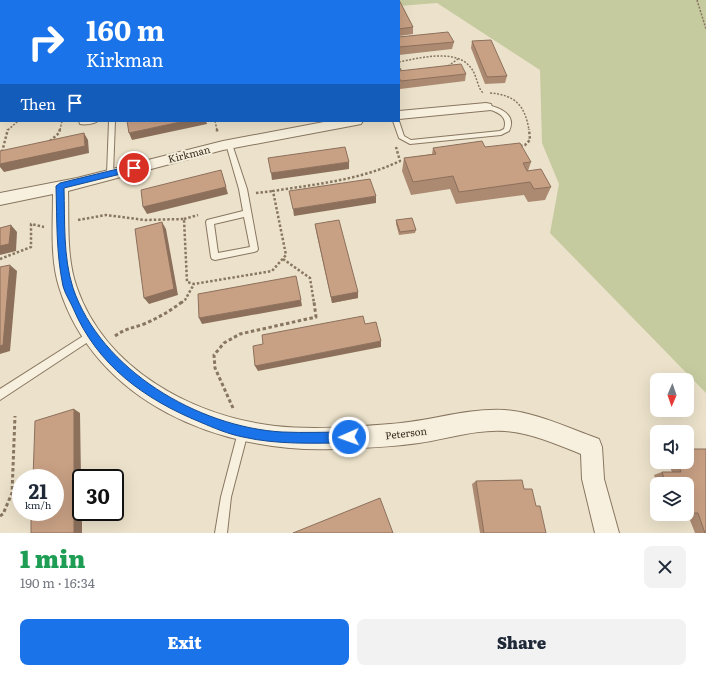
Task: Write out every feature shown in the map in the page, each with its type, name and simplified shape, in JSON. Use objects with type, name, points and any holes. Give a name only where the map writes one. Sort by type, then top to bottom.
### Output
[{"type":"street","points":[[400,115],[486,107]]},
{"type":"street","name":"Kirkman","points":[[0,199],[110,174],[229,144],[350,122]]},
{"type":"street","name":"Peterson","points":[[60,186],[64,271],[68,287],[78,312],[96,341],[130,376],[157,396],[201,418],[243,432],[281,438],[375,436],[423,432],[480,421],[506,421],[533,426],[591,447],[594,484],[607,533]]},
{"type":"lane","points":[[396,122],[401,137],[414,143],[501,133],[507,130],[508,122],[504,113],[497,109],[486,107]]},
{"type":"lane","points":[[110,174],[112,122]]},
{"type":"lane","points":[[229,144],[242,185],[248,213],[254,249],[215,257],[210,222],[248,213]]},
{"type":"lane","points":[[0,395],[96,341]]},
{"type":"lane","points":[[221,533],[226,497],[243,432]]},
{"type":"path","points":[[697,0],[706,29]]},
{"type":"path","points":[[400,62],[443,56],[459,58],[444,70]]},
{"type":"path","points":[[400,68],[402,74],[408,73]]},
{"type":"path","points":[[2,153],[8,129],[17,122]]},
{"type":"path","points":[[43,143],[50,141],[59,133],[62,122]]},
{"type":"path","points":[[0,155],[9,151]]},
{"type":"path","points":[[256,193],[273,191]]},
{"type":"path","points":[[0,259],[30,247],[31,224],[46,228]]},
{"type":"path","points":[[234,411],[215,368],[214,355],[224,343],[240,334],[316,317],[310,278],[283,259]]},
{"type":"path","points":[[96,341],[143,324],[167,313],[185,300],[194,284]]},
{"type":"path","points":[[0,516],[3,514],[12,493],[14,416]]},
{"type":"green space","points":[[400,0],[706,0],[706,393],[694,381],[694,373],[686,373],[550,233],[559,184],[542,143],[540,70],[437,3],[400,6]]},
{"type":"building","points":[[400,2],[413,27],[400,29]]},
{"type":"building","points":[[448,32],[454,42],[400,47],[400,37]]},
{"type":"building","points":[[491,40],[507,76],[487,77],[472,41]]},
{"type":"building","points":[[461,64],[466,74],[401,81],[400,71]]},
{"type":"building","points":[[127,122],[180,122],[129,133]]},
{"type":"building","points":[[84,133],[85,146],[0,164],[0,151]]},
{"type":"building","points":[[482,141],[485,147],[520,143],[531,162],[523,163],[527,171],[541,169],[551,187],[534,189],[530,182],[459,192],[453,176],[413,182],[404,158],[436,154],[433,148]]},
{"type":"building","points":[[345,147],[349,162],[271,173],[268,158]]},
{"type":"building","points":[[221,170],[226,187],[143,207],[141,190]]},
{"type":"building","points":[[370,179],[376,196],[293,209],[289,191]]},
{"type":"building","points":[[412,218],[416,230],[400,232],[396,220]]},
{"type":"building","points":[[339,220],[358,292],[331,297],[315,224]]},
{"type":"building","points":[[162,222],[174,289],[144,298],[135,229]]},
{"type":"building","points":[[11,225],[9,244],[0,246],[0,228]]},
{"type":"building","points":[[10,265],[3,345],[0,346],[0,267]]},
{"type":"building","points":[[296,276],[301,300],[199,318],[198,294]]},
{"type":"building","points":[[363,316],[365,324],[376,322],[381,341],[255,366],[253,346],[263,344],[262,335]]},
{"type":"building","points":[[74,409],[72,521],[74,521],[74,533],[31,533],[31,521],[64,521],[64,469],[33,469],[35,421]]},
{"type":"building","points":[[694,449],[706,449],[706,533],[698,513],[694,513],[694,477],[664,477],[662,472],[681,472],[680,469],[694,469]]},
{"type":"building","points":[[522,480],[524,489],[532,489],[536,506],[540,506],[546,533],[484,533],[476,481]]},
{"type":"building","points":[[380,498],[393,533],[293,533]]},
{"type":"route","points":[[134,168],[60,186],[62,254],[68,287],[84,324],[101,347],[111,359],[130,376],[157,396],[178,408],[222,426],[243,432],[281,438],[349,437]]}]
